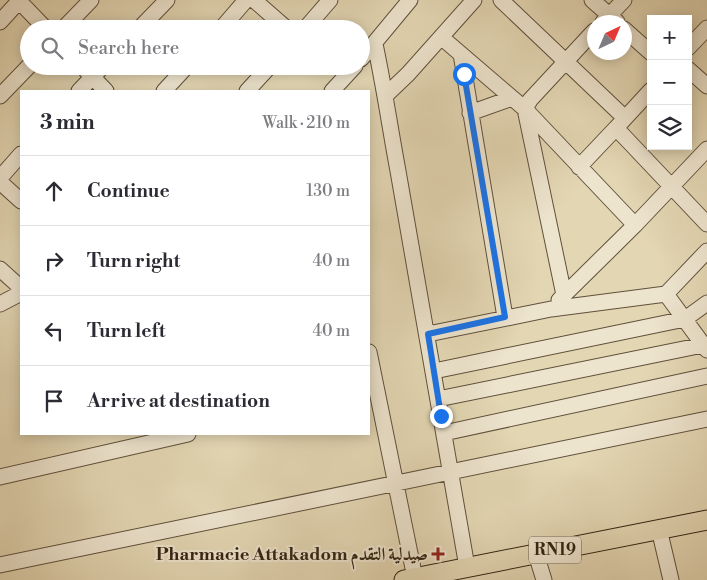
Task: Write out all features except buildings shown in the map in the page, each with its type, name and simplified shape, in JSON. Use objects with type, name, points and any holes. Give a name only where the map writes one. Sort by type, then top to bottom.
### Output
[{"type":"main road","name":"RN19","points":[[409,579],[707,520]]},
{"type":"street","points":[[72,20],[91,0]]},
{"type":"street","points":[[148,20],[167,0]]},
{"type":"street","points":[[229,20],[246,0]]},
{"type":"street","points":[[254,0],[277,20]]},
{"type":"street","points":[[313,20],[330,0]]},
{"type":"street","points":[[370,49],[410,0]]},
{"type":"street","points":[[386,95],[408,74],[474,0]]},
{"type":"street","points":[[501,0],[565,62],[620,123],[671,187],[707,224]]},
{"type":"street","points":[[592,0],[605,15]]},
{"type":"street","points":[[613,15],[624,0]]},
{"type":"street","points":[[0,22],[19,1],[37,20]]},
{"type":"street","points":[[692,44],[707,28]]},
{"type":"street","points":[[441,37],[525,109],[635,226]]},
{"type":"street","points":[[632,37],[647,50]]},
{"type":"street","points":[[564,295],[525,109],[530,100],[587,38]]},
{"type":"street","points":[[375,44],[386,95],[390,132],[428,334],[467,567]]},
{"type":"street","points":[[460,54],[505,317]]},
{"type":"street","points":[[692,73],[707,86]]},
{"type":"street","points":[[0,96],[20,75]]},
{"type":"street","points":[[80,90],[89,75]]},
{"type":"street","points":[[95,75],[105,90]]},
{"type":"street","points":[[165,90],[179,75]]},
{"type":"street","points":[[248,90],[262,75]]},
{"type":"street","points":[[333,90],[347,75]]},
{"type":"street","points":[[579,167],[647,94]]},
{"type":"street","points":[[470,113],[512,98]]},
{"type":"street","points":[[551,308],[635,226],[707,149]]},
{"type":"street","points":[[0,178],[20,155]]},
{"type":"street","points":[[0,182],[20,200]]},
{"type":"street","points":[[428,334],[551,308],[666,294],[707,251]]},
{"type":"street","points":[[0,269],[20,287]]},
{"type":"street","points":[[0,304],[20,294]]},
{"type":"street","points":[[438,399],[705,347],[666,294]]},
{"type":"street","points":[[434,371],[685,318],[707,303]]},
{"type":"street","points":[[370,365],[372,391],[396,483],[409,579]]},
{"type":"street","points":[[444,433],[707,376]]},
{"type":"street","points":[[0,565],[707,419]]},
{"type":"street","points":[[0,477],[184,435]]},
{"type":"street","points":[[659,529],[672,580]]},
{"type":"street","points":[[536,554],[544,580]]},
{"type":"place","name":"Pharmacie Attakadom صيدلية التقدم","points":[[438,554]]},
{"type":"route","points":[[441,416],[428,334],[505,317],[464,74]]}]
